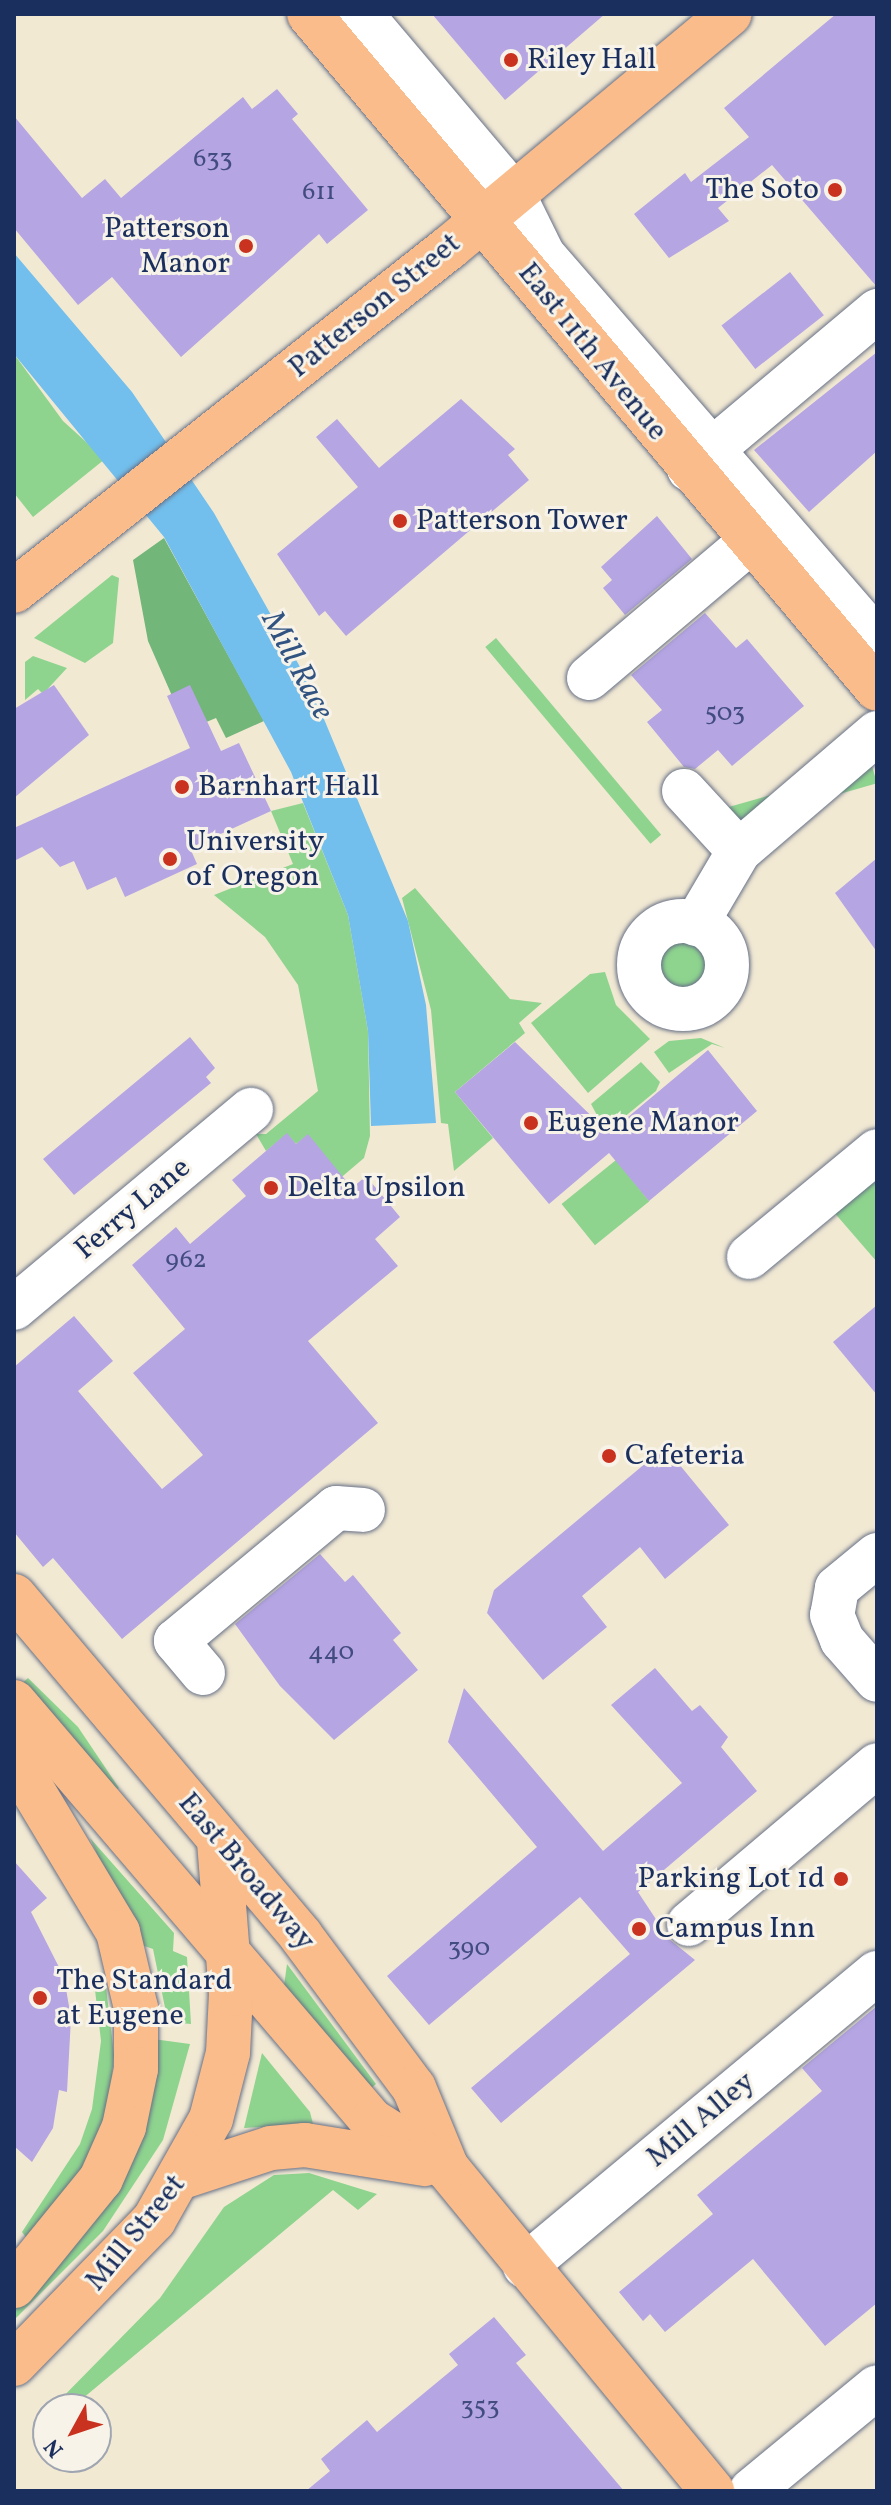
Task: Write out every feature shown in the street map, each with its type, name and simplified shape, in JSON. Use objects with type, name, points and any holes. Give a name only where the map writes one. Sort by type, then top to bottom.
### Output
[{"type":"main road","name":"East 11th Avenue","points":[[309,14],[498,207],[699,460],[751,541],[877,689]]},
{"type":"main road","name":"Patterson Street","points":[[14,591],[498,207],[730,14]]},
{"type":"main road","name":"East Broadway","points":[[14,1596],[219,1840],[414,2088],[447,2168],[712,2491]]},
{"type":"main road","name":"East Broadway","points":[[14,1702],[372,2121],[447,2168]]},
{"type":"main road","name":"Mill Street","points":[[14,1759],[118,1932],[136,2008],[136,2054],[124,2127],[101,2179],[14,2286]]},
{"type":"main road","name":"Mill Street","points":[[14,2364],[106,2276],[185,2176],[211,2119],[228,2053],[228,1956],[219,1840]]},
{"type":"main road","points":[[185,2176],[271,2148],[305,2145],[447,2168]]},
{"type":"street","points":[[361,14],[498,207]]},
{"type":"street","points":[[877,311],[699,460],[877,640]]},
{"type":"street","points":[[589,678],[751,541]]},
{"type":"street","points":[[696,924],[739,851],[877,733]]},
{"type":"street","points":[[684,791],[739,851]]},
{"type":"street","name":"Ferry Lane","points":[[14,1308],[251,1110]]},
{"type":"street","points":[[749,1257],[877,1151]]},
{"type":"street","points":[[203,1673],[176,1641],[336,1508],[363,1510]]},
{"type":"street","points":[[877,1555],[835,1605],[877,1680]]},
{"type":"street","points":[[689,1924],[877,1765]]},
{"type":"street","name":"Mill Alley","points":[[525,2266],[877,1973]]},
{"type":"street","points":[[751,2491],[877,2387]]},
{"type":"green space","points":[[14,354],[63,421],[105,459],[33,517],[14,493]]},
{"type":"green space","points":[[164,538],[264,721],[226,738],[216,718],[187,730],[148,641],[133,560]]},
{"type":"green space","points":[[112,575],[119,578],[113,643],[85,663],[34,638]]},
{"type":"green space","points":[[496,638],[661,835],[650,844],[485,647]]},
{"type":"green space","points":[[33,656],[67,668],[43,694],[38,689],[25,700],[25,662]]},
{"type":"green space","points":[[872,766],[877,783],[733,825],[728,807]]},
{"type":"green space","points":[[303,803],[348,915],[368,1031],[370,1136],[364,1158],[324,1192],[308,1135],[296,1144],[287,1134],[266,1151],[256,1134],[266,1134],[318,1091],[298,985],[265,937],[214,895],[293,864],[271,811]]},
{"type":"green space","points":[[415,888],[510,999],[542,1003],[519,1023],[525,1033],[455,1092],[493,1138],[454,1171],[448,1124],[441,1123],[431,1010],[402,898]]},
{"type":"green space","points":[[686,941],[704,949],[712,967],[704,985],[686,993],[668,985],[660,967],[668,949]]},
{"type":"green space","points":[[605,972],[616,1005],[650,1039],[588,1093],[531,1023],[590,974]]},
{"type":"green space","points":[[701,1038],[725,1048],[712,1044],[669,1073],[654,1052],[669,1041]]},
{"type":"green space","points":[[641,1062],[660,1082],[656,1091],[606,1132],[591,1104]]},
{"type":"green space","points":[[877,1159],[877,1262],[826,1203]]},
{"type":"green space","points":[[616,1160],[649,1201],[595,1245],[562,1204]]},
{"type":"green space","points":[[28,1678],[78,1727],[119,1788],[113,1792],[21,1684]]},
{"type":"green space","points":[[90,1838],[174,1933],[173,1951],[187,1957],[191,2024],[168,2022],[153,1949],[136,1943]]},
{"type":"green space","points":[[287,1964],[376,2084],[369,2090],[283,1993]]},
{"type":"green space","points":[[106,1987],[114,2055],[109,2106],[81,2176],[28,2240],[22,2232],[80,2144],[92,2109],[101,2041],[95,1990]]},
{"type":"green space","points":[[153,2039],[190,2044],[163,2140],[103,2231],[14,2320],[14,2304]]},
{"type":"green space","points":[[262,2053],[310,2112],[313,2124],[244,2128]]},
{"type":"green space","points":[[309,2173],[377,2194],[358,2210],[333,2190],[89,2393],[67,2393],[160,2298],[224,2207],[274,2175]]},
{"type":"water","name":"Mill Race","points":[[14,253],[132,392],[214,513],[309,683],[408,921],[426,1005],[436,1123],[371,1126],[368,1031],[348,915],[291,772],[164,537],[14,354]]},
{"type":"building","name":"Riley Hall","points":[[432,14],[605,14],[505,100]]},
{"type":"building","name":"The Soto","points":[[836,14],[877,14],[877,287],[772,165],[718,208],[729,221],[669,258],[634,214],[685,173],[691,182],[749,137],[724,108]]},
{"type":"building","points":[[277,89],[298,114],[292,119],[368,210],[327,244],[319,234],[181,357],[112,277],[78,305],[14,228],[14,116],[82,198],[105,179],[121,198],[243,97],[252,109]]},
{"type":"building","points":[[790,272],[824,315],[755,369],[721,326]]},
{"type":"building","points":[[877,352],[877,451],[809,512],[754,450]]},
{"type":"building","name":"Patterson Tower","points":[[461,399],[515,449],[508,455],[529,480],[346,636],[325,611],[319,616],[277,554],[358,487],[316,437],[337,419],[379,468]]},
{"type":"building","points":[[657,516],[692,559],[625,615],[603,588],[612,580],[601,567]]},
{"type":"building","points":[[705,613],[736,648],[747,639],[804,706],[732,766],[718,750],[695,769],[684,767],[647,722],[662,710],[631,675]]},
{"type":"building","points":[[54,685],[89,735],[14,798],[14,709]]},
{"type":"building","name":"Barnhart Hall","points":[[190,685],[221,751],[239,743],[271,811],[190,848],[197,864],[125,897],[116,877],[87,890],[74,861],[60,867],[42,847],[14,861],[14,828],[190,748],[167,696]]},
{"type":"building","points":[[877,858],[877,952],[835,893]]},
{"type":"building","points":[[190,1037],[215,1068],[206,1077],[211,1083],[74,1195],[43,1159]]},
{"type":"building","points":[[515,1042],[609,1133],[708,1050],[757,1111],[649,1201],[609,1153],[549,1204],[455,1092]]},
{"type":"building","points":[[287,1133],[296,1144],[308,1134],[352,1188],[366,1176],[400,1217],[375,1239],[398,1266],[308,1341],[378,1423],[122,1639],[53,1558],[43,1567],[14,1532],[14,1367],[74,1316],[113,1361],[78,1391],[162,1489],[203,1455],[133,1373],[185,1329],[132,1265],[176,1227],[190,1244],[246,1196],[232,1180]]},
{"type":"building","points":[[877,1305],[877,1395],[833,1342]]},
{"type":"building","points":[[665,1447],[729,1525],[665,1579],[640,1547],[582,1596],[607,1627],[543,1680],[487,1613],[494,1590]]},
{"type":"building","points":[[320,1554],[345,1582],[353,1575],[401,1633],[393,1640],[418,1670],[334,1740],[280,1686],[235,1624]]},
{"type":"building","points":[[655,1668],[692,1711],[700,1705],[728,1737],[721,1747],[757,1791],[638,1892],[669,1939],[695,1960],[501,2123],[471,2088],[630,1954],[580,1897],[429,2025],[387,1976],[537,1847],[448,1742],[464,1688],[603,1851],[682,1783],[611,1705]]},
{"type":"building","name":"The Standard at Eugene","points":[[14,1861],[47,1898],[31,1912],[64,1977],[71,2018],[67,2092],[59,2090],[53,2128],[32,2162],[14,2146]]},
{"type":"building","points":[[877,2006],[877,2303],[825,2346],[753,2259],[665,2332],[650,2314],[643,2321],[619,2292],[713,2214],[697,2195],[822,2091],[802,2068]]},
{"type":"building","points":[[494,2317],[526,2355],[516,2363],[624,2491],[306,2491],[330,2471],[321,2459],[367,2420],[377,2432],[458,2365],[449,2354]]},
{"type":"place","name":"Riley Hall","points":[[511,60]]},
{"type":"place","name":"The Soto","points":[[835,190]]},
{"type":"place","name":"Patterson Manor","points":[[246,246]]},
{"type":"place","name":"Patterson Tower","points":[[400,521]]},
{"type":"place","name":"Barnhart Hall","points":[[182,787]]},
{"type":"place","name":"University of Oregon","points":[[170,859]]},
{"type":"place","name":"Eugene Manor","points":[[531,1123]]},
{"type":"place","name":"Delta Upsilon","points":[[271,1188]]},
{"type":"place","name":"Cafeteria","points":[[609,1456]]},
{"type":"place","name":"Parking Lot 1d","points":[[841,1879]]},
{"type":"place","name":"Campus Inn","points":[[639,1929]]},
{"type":"place","name":"The Standard at Eugene","points":[[40,1998]]}]
